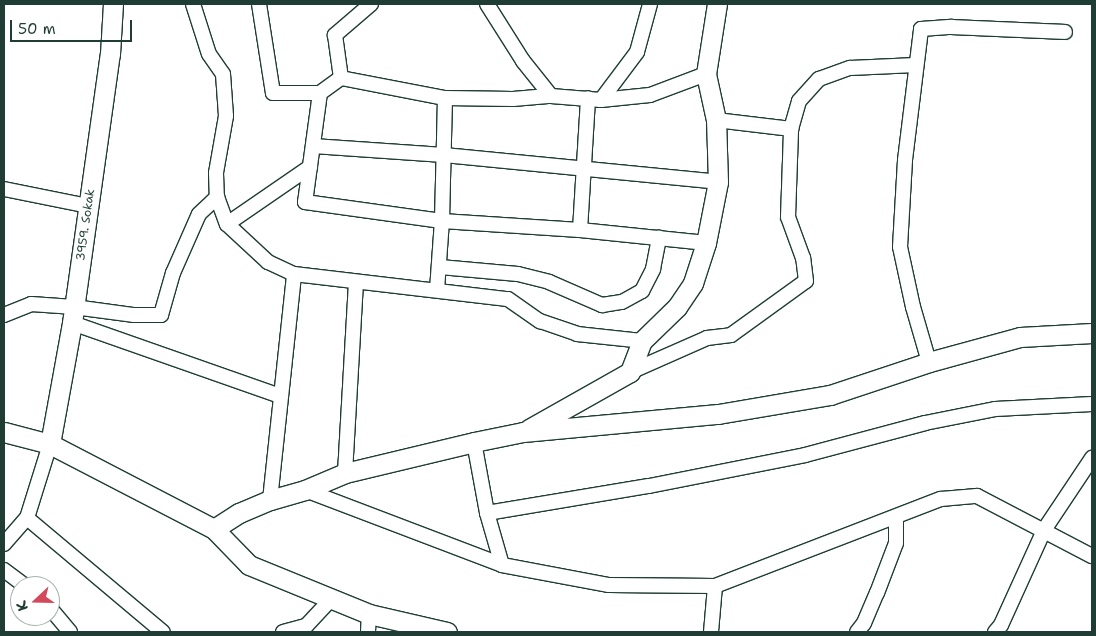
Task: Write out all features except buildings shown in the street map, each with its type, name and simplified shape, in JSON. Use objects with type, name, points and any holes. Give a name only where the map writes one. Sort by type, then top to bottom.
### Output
[{"type":"street","name":"3959. Sokak","points":[[50,444],[73,315],[110,54],[113,4]]},
{"type":"street","points":[[193,4],[209,54],[223,74],[226,116],[216,173],[217,198],[227,224],[268,262],[294,274],[356,283],[508,298],[540,321],[577,334],[642,341]]},
{"type":"street","points":[[259,4],[273,93],[320,93],[341,78],[445,98],[512,99],[551,96],[595,99],[650,95],[706,74]]},
{"type":"street","points":[[341,78],[335,35],[371,4]]},
{"type":"street","points":[[487,4],[523,61],[551,96]]},
{"type":"street","points":[[580,230],[584,169],[595,99],[637,52],[650,4]]},
{"type":"street","points":[[630,372],[642,341],[677,307],[694,283],[706,243],[718,182],[716,120],[706,74],[717,4]]},
{"type":"street","points":[[929,362],[913,307],[900,247],[905,160],[920,29],[952,27],[1065,32]]},
{"type":"street","points":[[524,432],[630,372],[707,338],[731,335],[806,281],[803,258],[788,217],[791,129],[799,100],[819,79],[850,68],[916,65]]},
{"type":"street","points":[[320,93],[305,202],[442,221],[580,230],[706,243]]},
{"type":"street","points":[[437,290],[442,221],[445,98]]},
{"type":"street","points":[[716,120],[791,129]]},
{"type":"street","points":[[313,146],[444,155],[718,182]]},
{"type":"street","points":[[227,224],[310,167]]},
{"type":"street","points":[[4,190],[88,206]]},
{"type":"street","points":[[73,315],[161,315],[173,272],[199,214],[217,198]]},
{"type":"street","points":[[440,267],[518,274],[549,282],[602,305],[622,302],[642,291],[653,269],[659,238]]},
{"type":"street","points":[[270,500],[294,274]]},
{"type":"street","points":[[346,473],[356,283]]},
{"type":"street","points":[[4,315],[31,304],[73,315],[280,396]]},
{"type":"street","points":[[214,529],[239,514],[270,500],[305,490],[346,473],[474,442],[524,432],[718,414],[830,395],[929,362],[1020,337],[1092,333]]},
{"type":"street","points":[[487,513],[649,486],[785,459],[925,423],[995,409],[1092,404]]},
{"type":"street","points":[[4,432],[50,444],[214,529],[249,565],[331,599],[369,623],[447,632]]},
{"type":"street","points":[[474,442],[487,513],[502,565]]},
{"type":"street","points":[[4,544],[27,518],[50,444]]},
{"type":"street","points":[[1002,630],[1044,530],[1092,458]]},
{"type":"street","points":[[305,490],[502,565],[609,585],[714,586],[941,500],[978,496],[1092,556]]},
{"type":"street","points":[[857,632],[864,623],[877,593],[896,542],[896,517]]},
{"type":"street","points":[[27,518],[163,632]]},
{"type":"street","points":[[711,632],[714,586]]},
{"type":"street","points":[[283,632],[306,626],[331,599]]},
{"type":"street","points":[[60,620],[70,632]]}]
